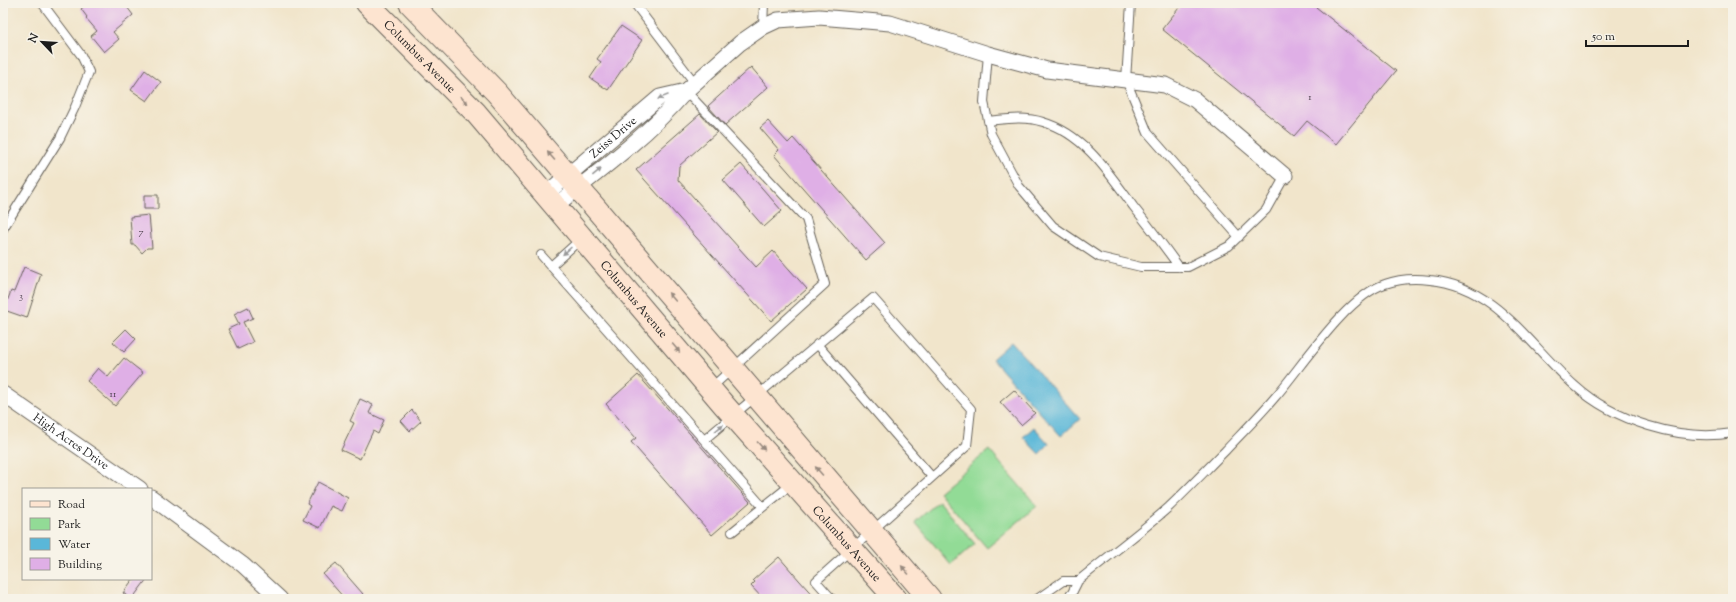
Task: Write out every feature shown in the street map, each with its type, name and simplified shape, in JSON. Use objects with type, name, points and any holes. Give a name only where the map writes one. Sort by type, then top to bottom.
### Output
[{"type":"street","name":"Columbus Avenue","points":[[367,3],[476,113],[710,388],[896,599]]},
{"type":"street","points":[[410,3],[497,94],[573,181],[930,599]]},
{"type":"street","name":"Zeiss Drive","points":[[551,200],[573,181],[625,150],[666,114],[690,86],[740,43],[763,27],[778,20],[819,17],[890,23],[988,54],[1047,70],[1165,85],[1195,100],[1285,176]]},
{"type":"street","name":"High Acres Drive","points":[[3,394],[139,488]]},
{"type":"street","points":[[152,498],[243,565],[280,599]]},
{"type":"lane","points":[[3,229],[60,138],[75,108],[89,72],[80,55],[42,3]]},
{"type":"lane","points":[[634,3],[690,86],[806,219],[825,284],[710,388]]},
{"type":"lane","points":[[763,27],[764,3]]},
{"type":"lane","points":[[1131,3],[1126,80],[1148,133],[1239,237]]},
{"type":"lane","points":[[988,54],[984,102],[991,134],[1019,186],[1053,226],[1099,257],[1141,267],[1188,267],[1229,246],[1239,237],[1266,210],[1285,176]]},
{"type":"lane","points":[[988,120],[1021,118],[1043,121],[1068,133],[1090,152],[1115,181],[1179,267]]},
{"type":"lane","points":[[551,266],[582,237]]},
{"type":"lane","points":[[541,255],[763,507]]},
{"type":"lane","points":[[1066,599],[1072,593],[1078,581],[1168,507],[1275,397],[1329,330],[1365,293],[1385,284],[1414,278],[1456,284],[1491,303],[1525,333],[1574,385],[1589,397],[1621,415],[1660,430],[1705,435],[1733,433]]},
{"type":"lane","points":[[704,440],[873,298],[971,408],[967,446],[816,581],[832,599]]},
{"type":"lane","points":[[817,344],[932,477]]},
{"type":"lane","points":[[732,532],[794,482]]},
{"type":"lane","points":[[1036,599],[1062,581],[1078,581]]},
{"type":"green space","points":[[989,450],[1037,506],[987,548],[939,492]]},
{"type":"green space","points":[[939,501],[975,544],[951,565],[915,522]]},
{"type":"water","points":[[1011,342],[1080,419],[1061,436],[992,359]]},
{"type":"water","points":[[1034,427],[1049,444],[1039,454],[1023,437]]},
{"type":"building","points":[[88,3],[124,3],[133,15],[113,32],[119,39],[104,52],[91,36],[97,31],[86,18],[87,17],[81,9]]},
{"type":"building","points":[[1183,3],[1311,3],[1396,71],[1336,144],[1307,121],[1294,136],[1162,29]]},
{"type":"building","points":[[621,26],[642,40],[608,90],[590,78],[601,62],[597,59]]},
{"type":"building","points":[[751,67],[768,87],[725,125],[708,106]]},
{"type":"building","points":[[145,70],[161,82],[147,101],[131,90]]},
{"type":"building","points":[[700,114],[717,132],[679,166],[678,180],[756,267],[773,251],[807,289],[771,321],[636,170]]},
{"type":"building","points":[[768,121],[788,143],[793,138],[885,243],[866,260],[774,155],[779,150],[760,128]]},
{"type":"building","points":[[741,164],[782,211],[764,227],[723,180]]},
{"type":"building","points":[[144,195],[158,195],[158,209],[144,209]]},
{"type":"building","points":[[149,215],[152,248],[147,248],[142,253],[135,245],[132,245],[130,217]]},
{"type":"building","points":[[24,267],[41,274],[27,318],[4,310],[11,291],[14,292]]},
{"type":"building","points":[[248,307],[253,318],[243,322],[253,342],[238,349],[228,329],[239,324],[234,314]]},
{"type":"building","points":[[126,329],[136,339],[124,352],[113,342]]},
{"type":"building","points":[[124,358],[143,373],[115,406],[87,381],[98,368],[108,377]]},
{"type":"building","points":[[638,375],[750,502],[712,535],[631,442],[636,438],[606,404]]},
{"type":"building","points":[[1014,390],[1035,413],[1021,425],[1000,402]]},
{"type":"building","points":[[360,399],[373,405],[369,413],[384,420],[378,434],[373,431],[360,459],[341,450],[354,423],[350,421]]},
{"type":"building","points":[[412,410],[421,421],[410,431],[401,421]]},
{"type":"building","points":[[318,482],[348,498],[342,511],[331,506],[320,528],[303,520],[310,506],[307,504]]},
{"type":"building","points":[[779,557],[816,599],[763,599],[751,586],[755,582],[753,580]]},
{"type":"building","points":[[336,563],[363,594],[357,599],[345,599],[323,574]]},
{"type":"building","points":[[132,580],[146,580],[132,599],[123,593]]}]
